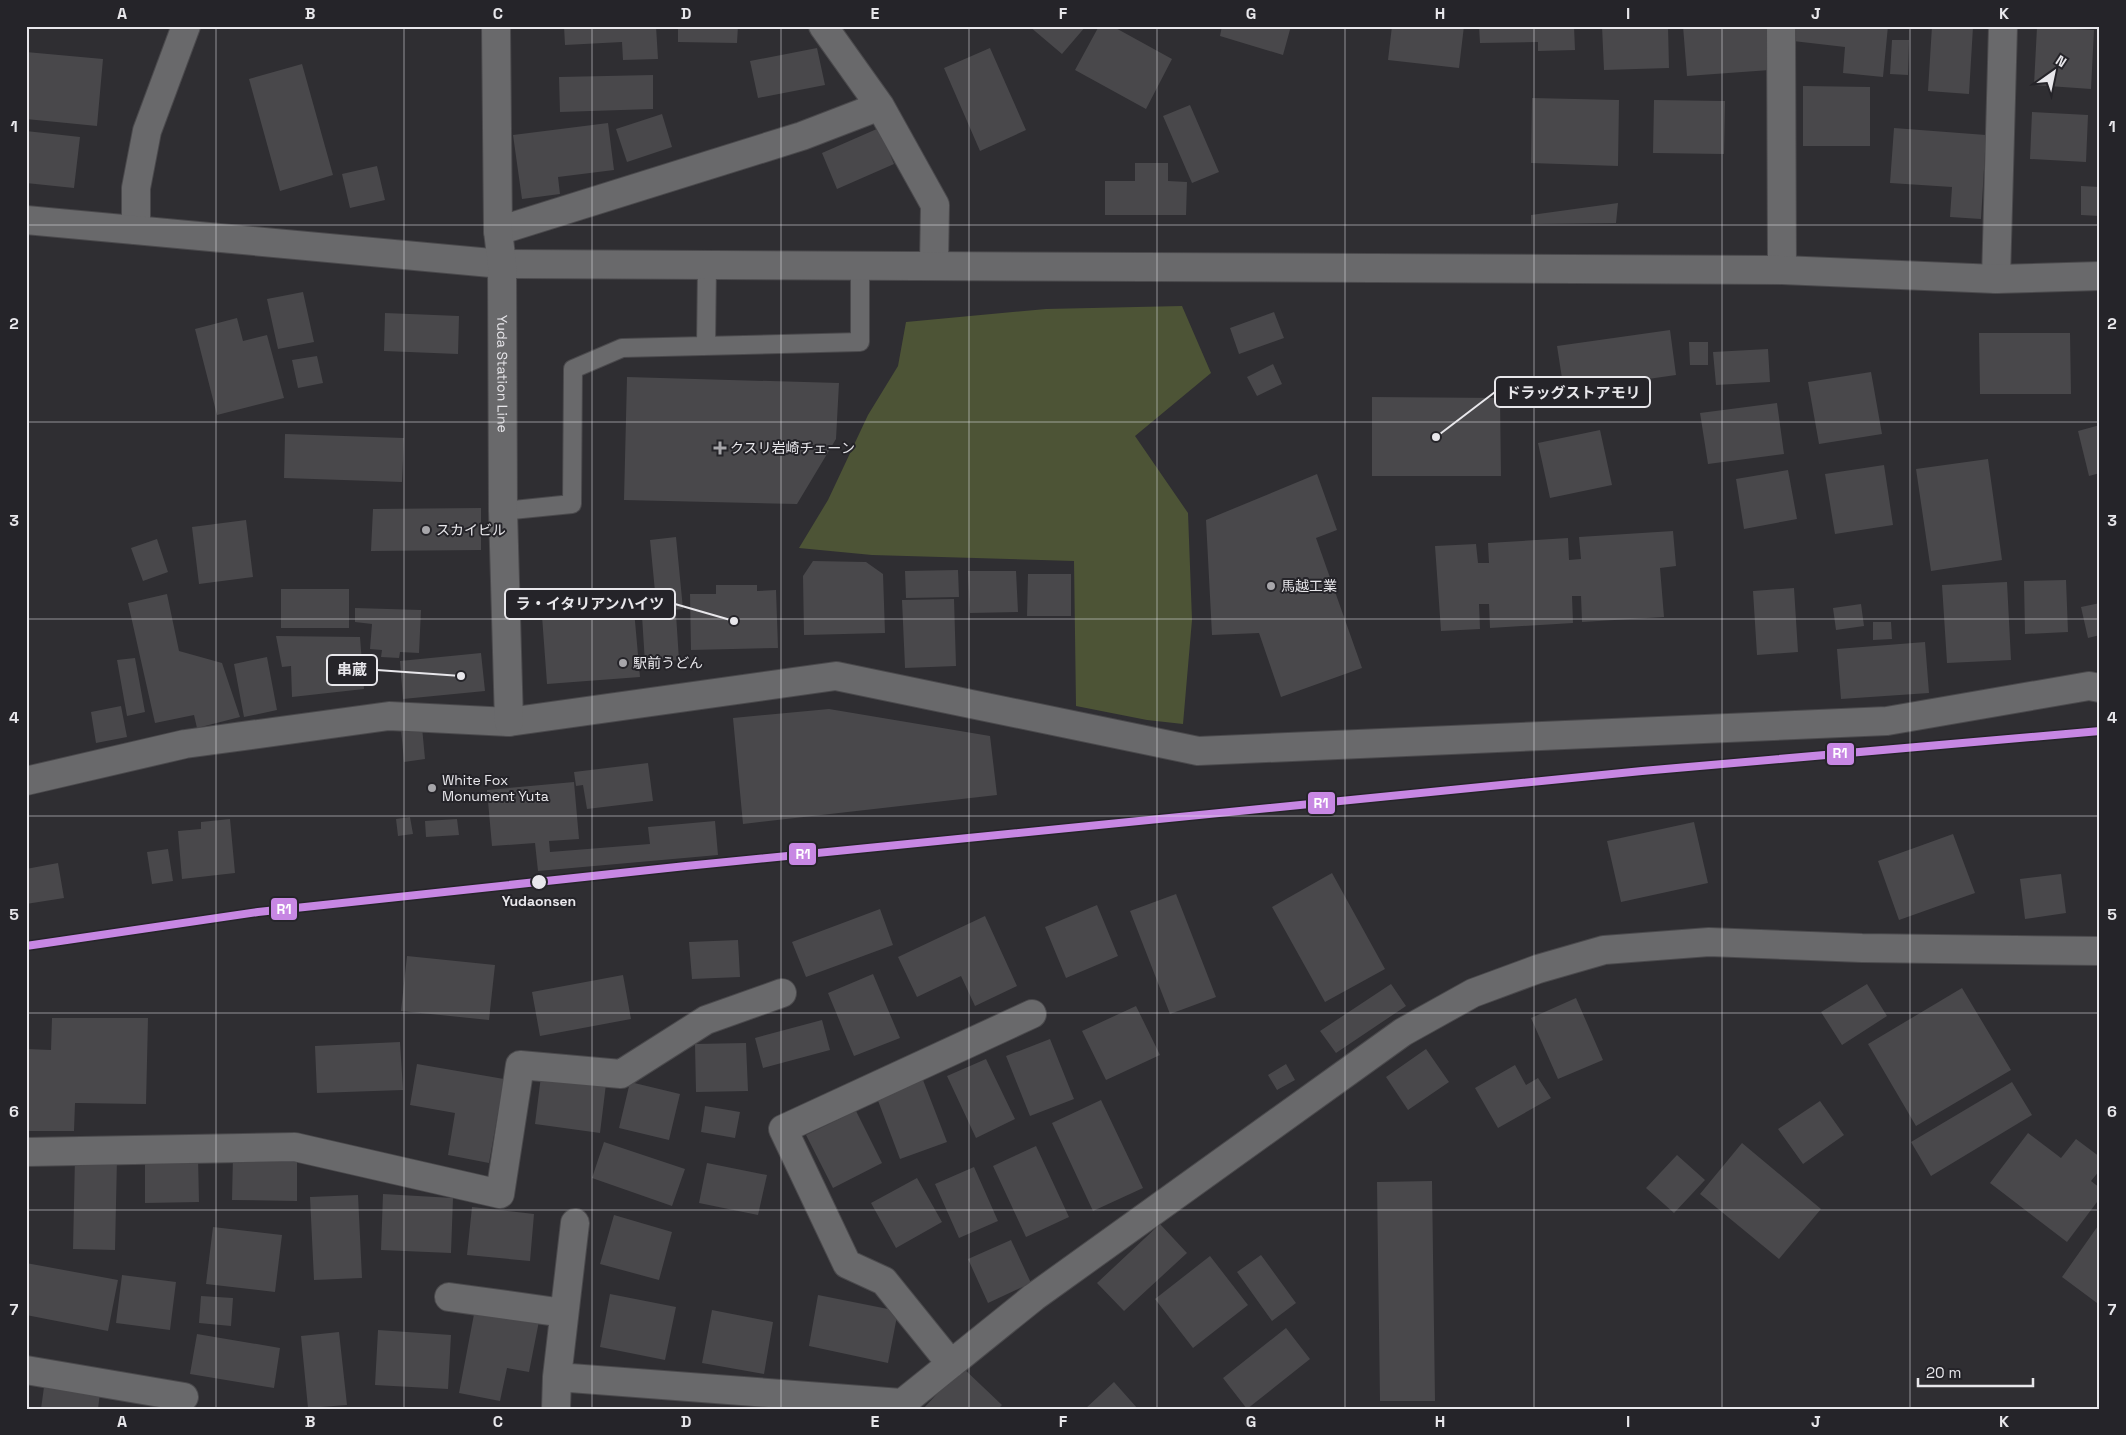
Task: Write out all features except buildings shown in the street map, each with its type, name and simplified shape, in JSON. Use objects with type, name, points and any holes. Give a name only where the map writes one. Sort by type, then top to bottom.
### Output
[{"type":"street","points":[[136,230],[136,188],[147,131],[186,26]]},
{"type":"street","name":"Yuda Station Line","points":[[496,26],[498,231],[502,264],[503,511],[509,722]]},
{"type":"street","points":[[823,26],[880,106],[935,205],[934,265]]},
{"type":"street","points":[[1781,26],[1782,270]]},
{"type":"street","points":[[1996,279],[2003,26]]},
{"type":"street","points":[[498,231],[802,136],[880,106]]},
{"type":"street","points":[[26,220],[502,264],[1782,270],[1996,279],[2100,276]]},
{"type":"street","points":[[26,780],[185,744],[390,716],[509,722],[836,676],[1198,751],[1887,721],[2089,686],[2100,688]]},
{"type":"street","points":[[557,1378],[898,1406],[1034,1296],[1403,1032],[1473,993],[1538,969],[1604,950],[1709,942],[1862,948],[2100,951]]},
{"type":"street","points":[[26,1152],[295,1147],[500,1194],[520,1065],[621,1074],[706,1020],[782,993]]},
{"type":"street","points":[[951,1364],[884,1281],[847,1264],[783,1129],[1032,1014]]},
{"type":"street","points":[[556,1409],[557,1378],[575,1223]]},
{"type":"street","points":[[449,1297],[564,1313]]},
{"type":"street","points":[[26,1370],[184,1398]]},
{"type":"lane","points":[[706,346],[707,265]]},
{"type":"lane","points":[[503,511],[572,504],[573,369],[622,348],[860,342],[860,267]]},
{"type":"green space","points":[[1182,306],[1211,373],[1135,436],[1188,513],[1192,620],[1183,724],[1147,720],[1076,706],[1074,561],[872,555],[799,548],[828,500],[868,415],[898,366],[906,322],[1046,309]]},
{"type":"transit line","name":"R1","points":[[26,946],[258,912],[686,866],[1642,771],[2100,731]]},
{"type":"place","name":"ドラッグストアモリ","points":[[1436,437]]},
{"type":"place","name":"クスリ岩崎チェーン","points":[[720,448]]},
{"type":"place","name":"スカイビル","points":[[426,530]]},
{"type":"place","name":"馬越工業","points":[[1271,586]]},
{"type":"place","name":"ラ・イタリアンハイツ","points":[[734,621]]},
{"type":"place","name":"駅前うどん","points":[[623,663]]},
{"type":"place","name":"串蔵","points":[[461,676]]},
{"type":"place","name":"White Fox Monument Yuta","points":[[432,788]]},
{"type":"place","name":"Yudaonsen","points":[[539,882]]}]
